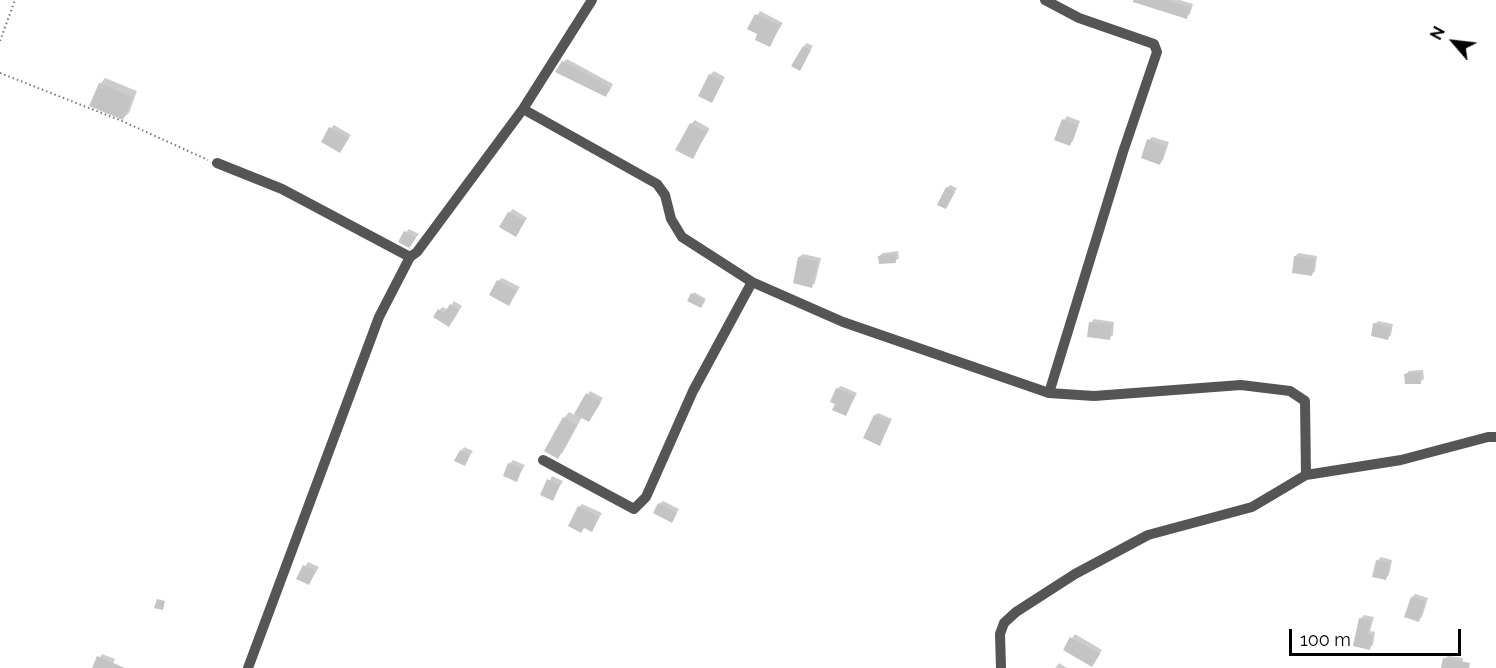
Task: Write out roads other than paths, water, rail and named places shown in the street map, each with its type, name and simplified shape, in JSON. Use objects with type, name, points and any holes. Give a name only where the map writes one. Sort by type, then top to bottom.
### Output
[{"type":"street","points":[[248,668],[379,317],[410,257],[417,252],[523,109],[592,0]]},
{"type":"street","points":[[1045,0],[1079,18],[1154,44],[1157,52],[1123,152],[1049,393]]},
{"type":"street","points":[[523,109],[657,184],[665,195],[671,219],[682,237],[752,282],[843,322],[1049,393],[1094,396],[1241,385],[1290,391],[1305,401],[1306,475]]},
{"type":"street","points":[[217,164],[282,189],[410,257]]},
{"type":"street","points":[[543,460],[634,509],[646,497],[693,391],[752,282]]},
{"type":"street","points":[[1001,668],[1000,634],[1004,623],[1016,612],[1075,574],[1149,535],[1252,507],[1306,475],[1401,460],[1488,437],[1496,437]]}]
